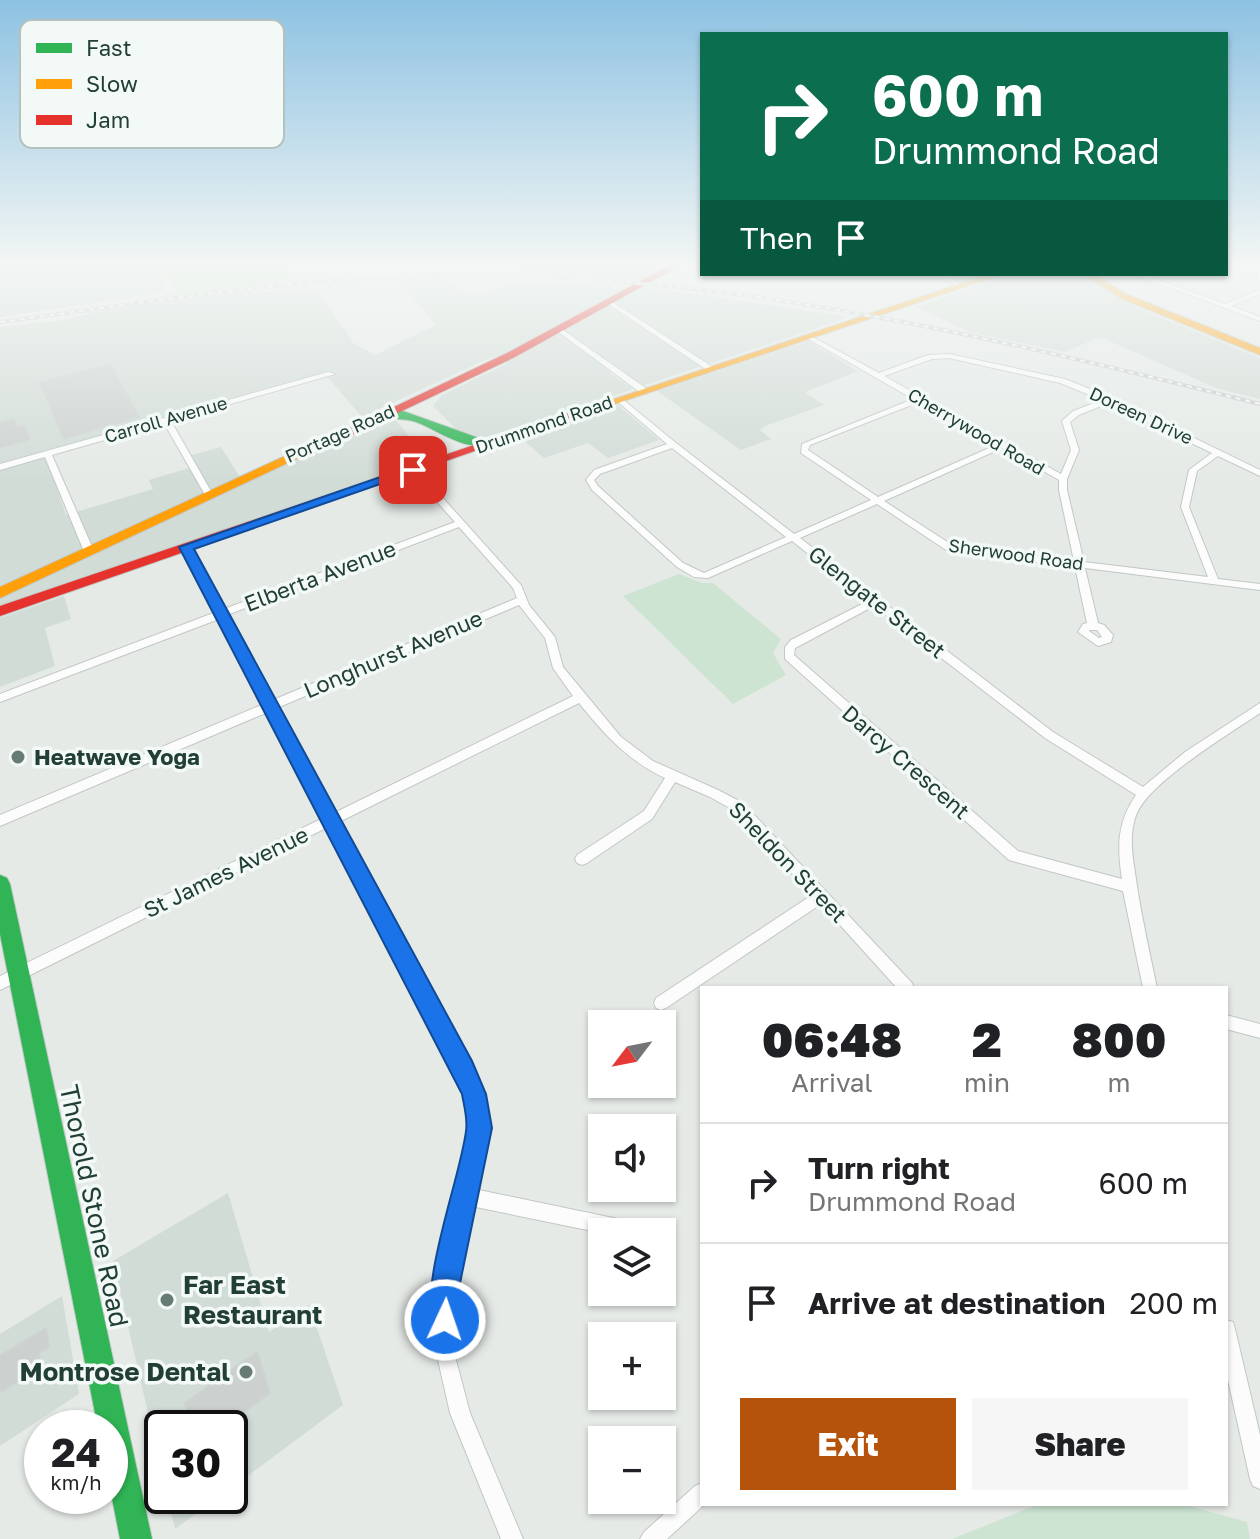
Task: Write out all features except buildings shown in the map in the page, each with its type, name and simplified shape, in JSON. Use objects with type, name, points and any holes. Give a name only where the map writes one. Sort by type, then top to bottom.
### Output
[{"type":"main road","name":"Portage Road","points":[[0,593],[115,536],[456,381],[543,337]]},
{"type":"main road","name":"Drummond Road","points":[[0,611],[805,337]]},
{"type":"main road","points":[[1223,337],[1260,352]]},
{"type":"main road","points":[[413,470],[431,461],[440,452],[436,427],[426,404],[429,398],[456,381]]},
{"type":"main road","points":[[375,419],[405,414],[465,442],[503,439]]},
{"type":"main road","points":[[115,536],[109,543],[109,554],[116,562],[128,567]]},
{"type":"main road","points":[[75,586],[82,577],[79,553]]},
{"type":"main road","name":"Thorold Stone Road","points":[[0,884],[136,1539]]},
{"type":"street","points":[[569,337],[644,391]]},
{"type":"street","points":[[662,337],[710,368]]},
{"type":"street","name":"Cherrywood Road","points":[[808,337],[1063,479]]},
{"type":"street","name":"Doreen Drive","points":[[878,376],[931,357],[949,356],[1062,381],[1109,400],[1260,473]]},
{"type":"street","name":"Carroll Avenue","points":[[0,467],[331,374]]},
{"type":"street","name":"Glengate Street","points":[[620,399],[673,445],[1049,735],[1143,793]]},
{"type":"street","name":"Sherwood Road","points":[[919,399],[803,446],[804,451],[949,548],[1260,587]]},
{"type":"street","points":[[1093,626],[1063,490],[1063,479],[1075,450],[1066,421],[1076,413],[1109,400]]},
{"type":"street","points":[[166,420],[208,493]]},
{"type":"street","points":[[673,445],[597,472],[590,480],[680,565],[697,575],[716,574],[1001,446]]},
{"type":"street","points":[[1214,581],[1185,507],[1193,470],[1218,452]]},
{"type":"street","points":[[48,454],[79,553]]},
{"type":"street","name":"Sheldon Street","points":[[413,470],[518,587],[521,600],[550,637],[558,668],[635,755],[739,807],[905,986]]},
{"type":"street","name":"Elberta Avenue","points":[[0,698],[460,523]]},
{"type":"street","points":[[186,547],[474,1094],[479,1128],[445,1288],[447,1360],[460,1413],[512,1539]]},
{"type":"street","name":"Longhurst Avenue","points":[[0,821],[521,600]]},
{"type":"street","name":"Darcy Crescent","points":[[875,601],[795,643],[790,647],[789,656],[1014,856],[1131,887]]},
{"type":"street","name":"St James Avenue","points":[[0,983],[581,697]]},
{"type":"street","points":[[1150,986],[1124,854],[1131,810],[1143,793],[1260,707]]},
{"type":"street","points":[[582,859],[648,815],[672,776]]},
{"type":"street","points":[[661,1003],[822,896]]},
{"type":"street","points":[[1228,1023],[1260,1031]]},
{"type":"street","points":[[465,1196],[588,1222]]},
{"type":"street","points":[[1228,1346],[1233,1389],[1260,1479]]},
{"type":"street","points":[[651,1539],[700,1495]]},
{"type":"shaded area","points":[[0,337],[349,337],[353,343],[375,355],[412,337],[790,337],[642,386],[618,369],[610,373],[633,389],[514,431],[467,440],[433,406],[442,395],[506,364],[494,356],[362,417],[325,374],[0,463]]},
{"type":"shaded area","points":[[992,337],[1208,337],[1260,358],[1260,399],[1216,388],[1100,337],[1065,352]]},
{"type":"shaded area","points":[[808,341],[858,371],[805,392],[824,405],[765,426],[760,430],[771,439],[741,450],[657,391]]},
{"type":"shaded area","points":[[618,405],[659,440],[608,458],[588,443],[544,458],[521,438]]},
{"type":"shaded area","points":[[392,416],[427,457],[407,468],[0,607],[0,470],[46,457],[66,515],[153,489],[149,480],[196,466],[192,455],[221,447],[243,482]]},
{"type":"shaded area","points":[[64,596],[71,619],[45,628],[55,666],[0,687],[0,618]]},
{"type":"shaded area","points":[[228,1193],[269,1332],[309,1305],[343,1405],[248,1476],[248,1410],[147,1410],[113,1261]]},
{"type":"shaded area","points":[[62,1296],[79,1394],[55,1410],[24,1410],[24,1430],[0,1446],[0,1334]]},
{"type":"shaded area","points":[[171,1514],[195,1514],[175,1529]]},
{"type":"green space","points":[[679,574],[702,583],[713,583],[781,639],[773,653],[786,675],[733,704],[623,596]]},
{"type":"green space","points":[[1034,1506],[1189,1506],[1247,1522],[1250,1539],[952,1539]]},
{"type":"railway","points":[[974,337],[1260,404]]},
{"type":"traffic: fast","points":[[390,415],[415,417],[459,437],[484,442]]},
{"type":"traffic: fast","points":[[0,884],[136,1539]]},
{"type":"traffic: slow","points":[[578,413],[808,337]]},
{"type":"traffic: slow","points":[[1223,337],[1260,352]]},
{"type":"traffic: slow","points":[[0,593],[337,437]]},
{"type":"traffic: jam","points":[[337,437],[544,337]]},
{"type":"traffic: jam","points":[[0,611],[578,413]]},
{"type":"place","name":"Heatwave Yoga","points":[[18,757]]},
{"type":"place","name":"Far East Restaurant","points":[[167,1300]]},
{"type":"place","name":"Montrose Dental","points":[[246,1372]]},
{"type":"route","points":[[413,470],[186,547],[474,1094],[479,1128],[445,1288],[445,1320]]}]
